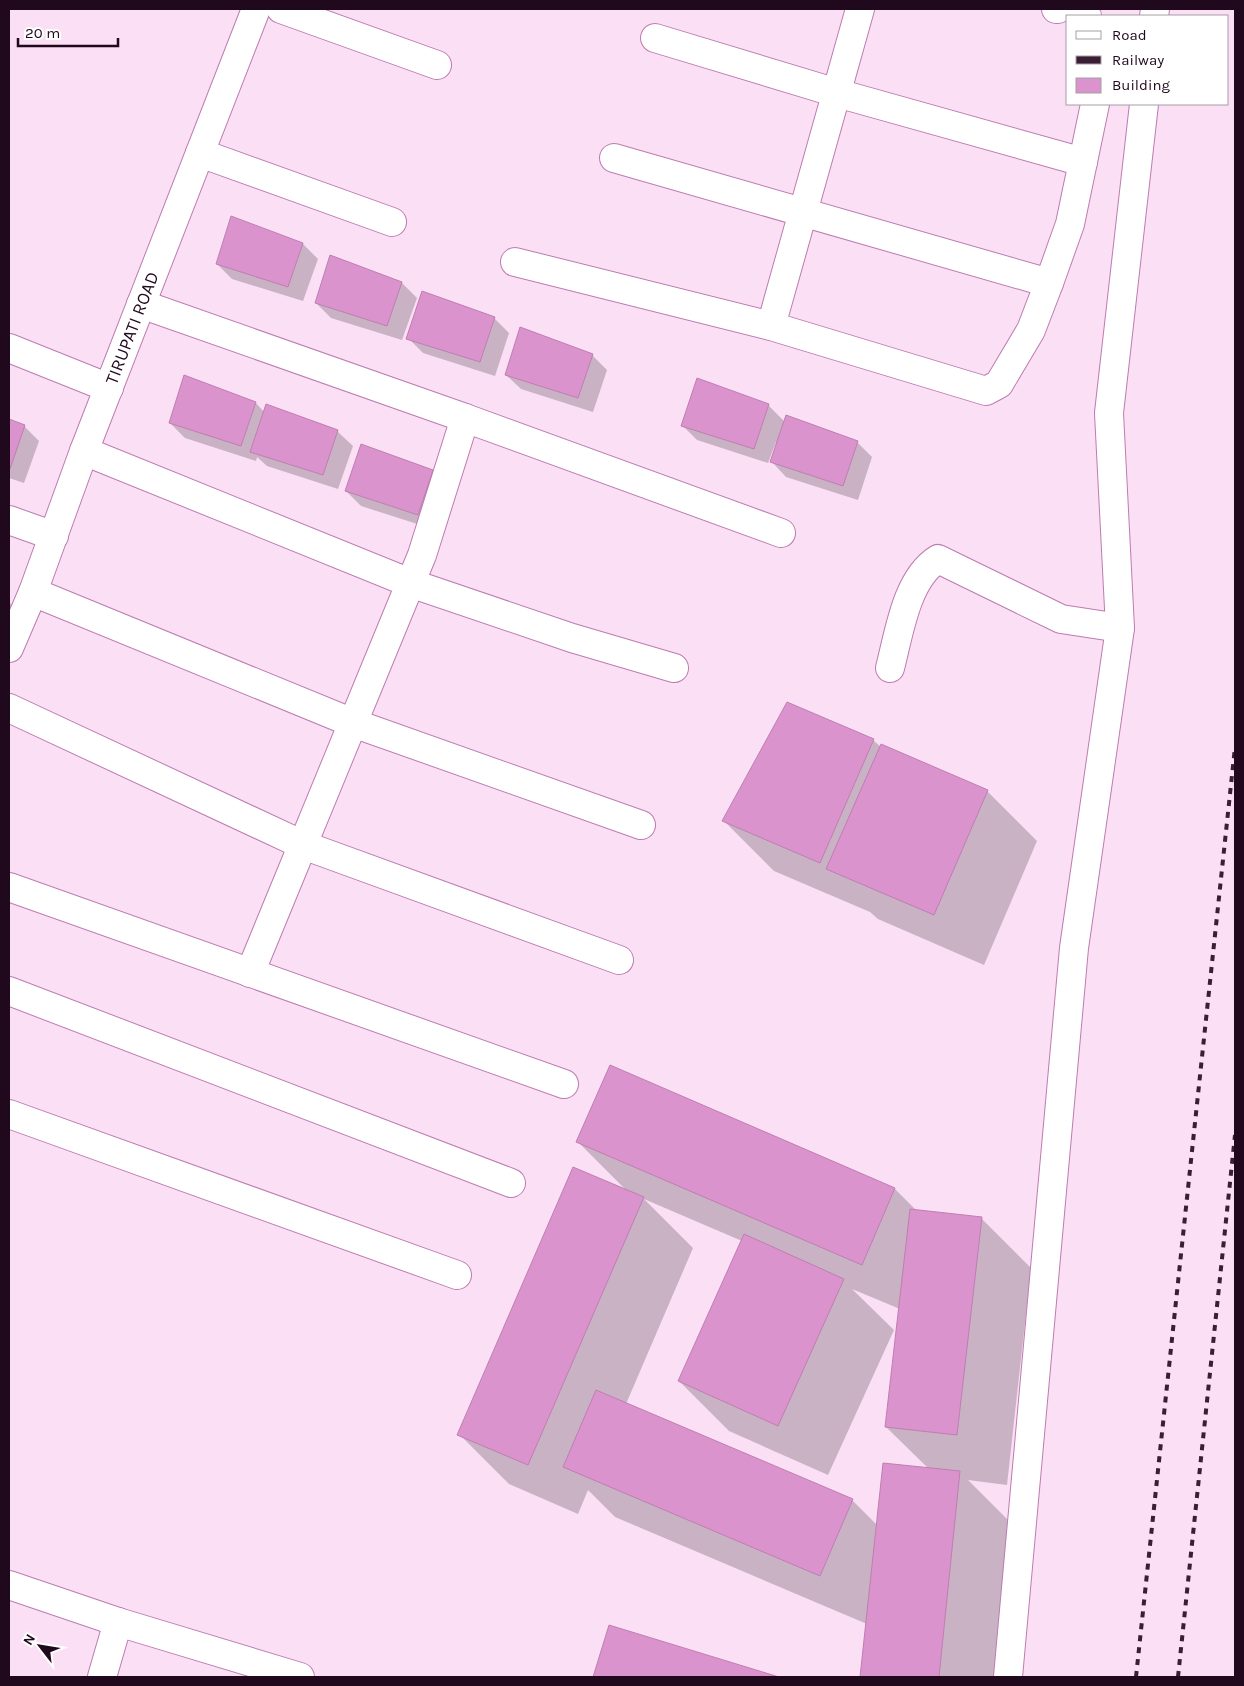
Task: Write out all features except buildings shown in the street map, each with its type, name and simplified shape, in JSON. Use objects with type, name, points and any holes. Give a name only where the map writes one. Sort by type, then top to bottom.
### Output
[{"type":"street","name":"TIRUPATI ROAD","points":[[9,648],[34,592],[84,452],[256,9]]},
{"type":"street","points":[[281,9],[437,66]]},
{"type":"street","points":[[771,326],[860,9]]},
{"type":"street","points":[[655,38],[836,94],[1083,162]]},
{"type":"street","points":[[515,262],[771,326],[986,391],[999,384],[1031,330],[1049,283],[1070,224],[1095,105]]},
{"type":"street","points":[[1008,1677],[1074,948],[1120,628],[1109,413],[1144,105]]},
{"type":"street","points":[[200,153],[392,222]]},
{"type":"street","points":[[614,158],[1049,283]]},
{"type":"street","points":[[141,304],[465,418],[781,533]]},
{"type":"street","points":[[9,348],[109,388]]},
{"type":"street","points":[[250,972],[422,556],[465,418]]},
{"type":"street","points":[[84,452],[410,583],[572,638],[674,668]]},
{"type":"street","points":[[9,520],[54,536]]},
{"type":"street","points":[[890,668],[909,596],[929,565],[938,559],[1061,619],[1120,628]]},
{"type":"street","points":[[34,592],[352,723],[641,825]]},
{"type":"street","points":[[9,708],[303,845],[619,960]]},
{"type":"street","points":[[9,887],[564,1084]]},
{"type":"street","points":[[9,991],[511,1182]]},
{"type":"street","points":[[9,1114],[457,1275]]},
{"type":"street","points":[[9,1584],[118,1622],[300,1677]]},
{"type":"street","points":[[102,1677],[118,1622]]},
{"type":"railway","points":[[1136,1677],[1235,747]]},
{"type":"railway","points":[[1178,1677],[1235,1135]]}]
